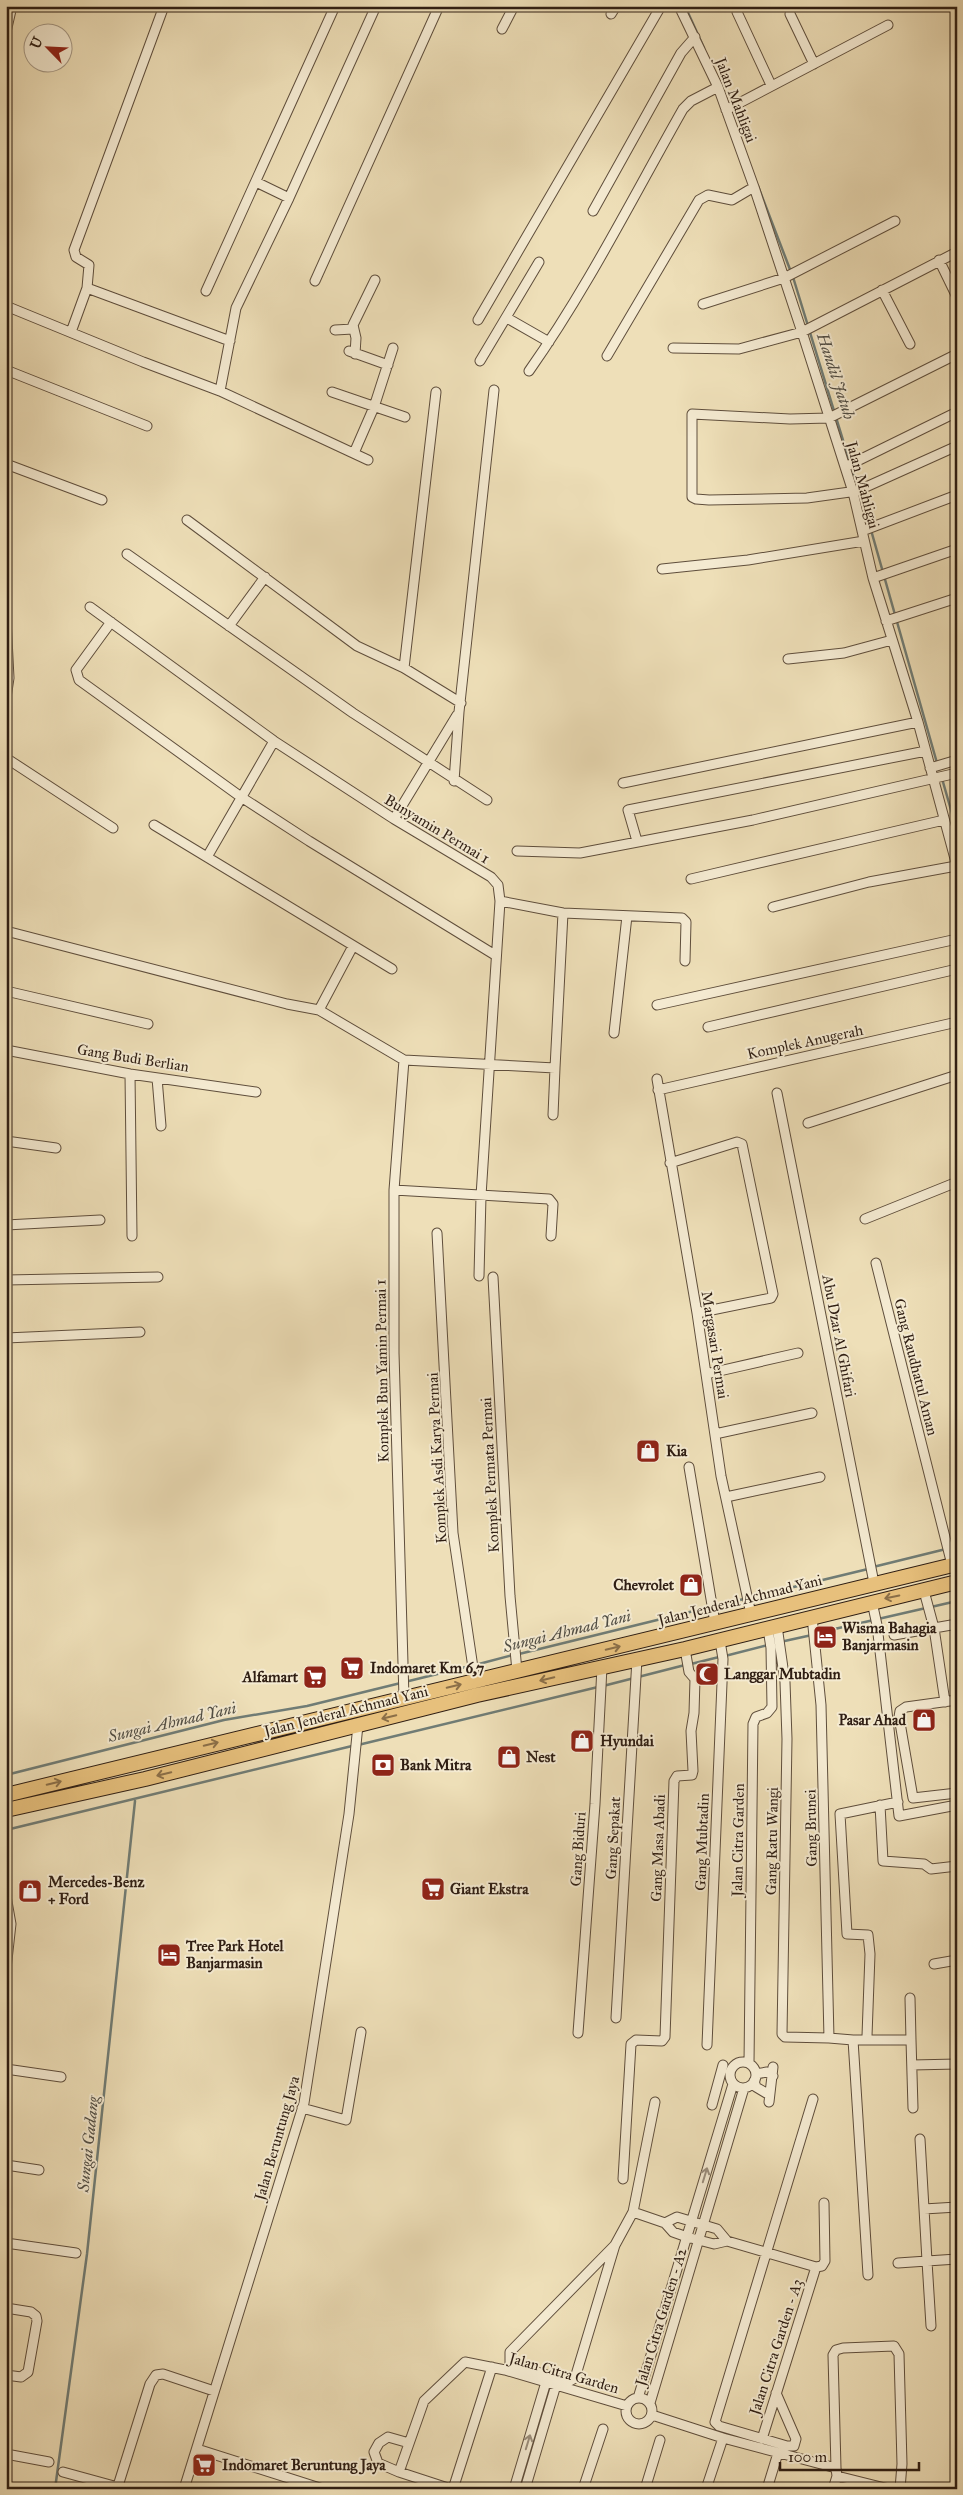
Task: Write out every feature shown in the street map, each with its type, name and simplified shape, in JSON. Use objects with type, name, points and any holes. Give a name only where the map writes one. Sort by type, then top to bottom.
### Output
[{"type":"highway","name":"Jalan Jenderal Achmad Yani","points":[[6,1795],[404,1687],[475,1681],[568,1659],[715,1623],[749,1607],[871,1573],[952,1556]]},
{"type":"highway","name":"Jalan Jenderal Achmad Yani","points":[[6,1810],[145,1779],[358,1725],[637,1659],[687,1660],[814,1628],[872,1602],[927,1602],[957,1582]]},
{"type":"highway","points":[[568,1659],[571,1674]]},
{"type":"street","points":[[6,32],[12,6]]},
{"type":"street","points":[[71,332],[87,288],[89,265],[74,255],[74,250],[164,6]]},
{"type":"street","points":[[206,291],[334,6]]},
{"type":"street","points":[[220,391],[236,308],[289,198],[376,6]]},
{"type":"street","points":[[315,281],[439,6]]},
{"type":"street","points":[[502,29],[514,6]]},
{"type":"street","points":[[478,320],[661,6]]},
{"type":"street","name":"Jalan Mahligai","points":[[679,6],[728,109],[754,187],[789,276],[836,416],[859,490],[868,532],[893,618],[892,640],[918,722],[957,866]]},
{"type":"street","points":[[736,12],[770,85]]},
{"type":"street","points":[[790,14],[814,64]]},
{"type":"street","points":[[728,109],[770,85],[888,25]]},
{"type":"street","points":[[593,211],[681,53],[695,37]]},
{"type":"street","points":[[528,370],[549,342],[683,109],[691,101],[718,88]]},
{"type":"street","points":[[256,182],[289,198]]},
{"type":"street","points":[[607,356],[699,200],[708,194],[732,200],[754,187]]},
{"type":"street","points":[[703,304],[789,276],[895,221]]},
{"type":"street","points":[[673,348],[739,349],[807,330],[957,252]]},
{"type":"street","points":[[939,260],[957,297]]},
{"type":"street","points":[[480,361],[539,262]]},
{"type":"street","points":[[375,280],[352,326],[356,338],[352,353],[388,365]]},
{"type":"street","points":[[87,288],[230,341]]},
{"type":"street","points":[[882,290],[910,344]]},
{"type":"street","points":[[6,306],[220,391],[368,460]]},
{"type":"street","points":[[507,318],[549,342]]},
{"type":"street","points":[[335,330],[353,329]]},
{"type":"street","points":[[354,453],[374,407],[393,348]]},
{"type":"street","points":[[957,354],[836,416],[790,419],[692,414],[692,497],[709,500],[787,498],[859,490],[957,446]]},
{"type":"street","points":[[6,370],[147,426]]},
{"type":"street","points":[[454,780],[459,712],[494,390]]},
{"type":"street","points":[[332,392],[405,417]]},
{"type":"street","points":[[404,668],[436,392]]},
{"type":"street","points":[[850,464],[957,412]]},
{"type":"street","points":[[6,464],[102,500]]},
{"type":"street","points":[[662,570],[748,560],[868,532],[957,495]]},
{"type":"street","points":[[187,520],[357,646],[404,668],[461,703]]},
{"type":"street","points":[[880,576],[957,549]]},
{"type":"street","points":[[128,554],[428,764],[486,800]]},
{"type":"street","points":[[229,626],[265,577]]},
{"type":"street","points":[[893,618],[957,598]]},
{"type":"street","name":"Bunyamin Permai 1","points":[[90,607],[274,740],[394,819],[491,877],[498,885],[500,901],[481,1196],[479,1276]]},
{"type":"street","points":[[6,620],[8,677],[6,698]]},
{"type":"street","points":[[111,622],[78,665],[76,676],[241,797],[495,956]]},
{"type":"street","points":[[788,659],[844,653],[892,640]]},
{"type":"street","points":[[394,819],[459,712]]},
{"type":"street","points":[[623,783],[918,722]]},
{"type":"street","points":[[207,857],[274,740]]},
{"type":"street","points":[[637,841],[628,810],[926,752]]},
{"type":"street","points":[[6,758],[113,828]]},
{"type":"street","points":[[930,768],[957,760]]},
{"type":"street","points":[[517,851],[580,853],[753,820],[957,773]]},
{"type":"street","points":[[691,879],[944,820]]},
{"type":"street","points":[[154,825],[392,969]]},
{"type":"street","points":[[773,907],[869,882],[957,866]]},
{"type":"street","points":[[500,901],[562,913],[682,918],[686,920],[685,961]]},
{"type":"street","points":[[553,1115],[562,913]]},
{"type":"street","points":[[614,1033],[627,916]]},
{"type":"street","points":[[6,931],[287,1004],[319,1010],[404,1060],[490,1063],[555,1068]]},
{"type":"street","points":[[657,1005],[957,939]]},
{"type":"street","points":[[319,1010],[353,946]]},
{"type":"street","points":[[708,1027],[957,968]]},
{"type":"street","points":[[6,991],[148,1024]]},
{"type":"street","name":"Komplek Anugerah","points":[[658,1090],[957,1022]]},
{"type":"street","name":"Gang Budi Berlian","points":[[6,1050],[130,1074],[256,1092]]},
{"type":"street","name":"Komplek Bun Yamin Permai 1","points":[[404,1060],[394,1190],[394,1353],[404,1687]]},
{"type":"street","points":[[130,1074],[132,1236]]},
{"type":"street","points":[[808,1123],[957,1075]]},
{"type":"street","points":[[157,1078],[161,1126]]},
{"type":"street","name":"Margasari Permai","points":[[657,1079],[697,1313],[715,1434],[749,1607]]},
{"type":"street","name":"Abu Dzar Al Ghifari","points":[[777,1093],[871,1573]]},
{"type":"street","points":[[6,1140],[56,1148]]},
{"type":"street","points":[[670,1163],[737,1142],[742,1144],[773,1294],[771,1298],[697,1313]]},
{"type":"street","points":[[865,1219],[957,1182]]},
{"type":"street","points":[[394,1190],[551,1200],[553,1204],[552,1236]]},
{"type":"street","points":[[6,1225],[100,1220]]},
{"type":"street","name":"Komplek Asdi Karya Permai","points":[[437,1233],[453,1533],[475,1681]]},
{"type":"street","name":"Gang Raudhatul Aman","points":[[876,1263],[952,1556]]},
{"type":"street","points":[[6,1280],[158,1277]]},
{"type":"street","name":"Komplek Permata Permai","points":[[493,1278],[510,1596],[517,1671]]},
{"type":"street","points":[[6,1338],[140,1332]]},
{"type":"street","points":[[706,1374],[798,1353]]},
{"type":"street","points":[[715,1434],[812,1414]]},
{"type":"street","points":[[689,1467],[715,1623]]},
{"type":"street","points":[[726,1496],[820,1477]]},
{"type":"street","points":[[872,1602],[876,1615],[899,1816],[957,1805]]},
{"type":"street","points":[[927,1602],[934,1628],[945,1702]]},
{"type":"street","points":[[894,1634],[957,1624]]},
{"type":"street","name":"Gang Brunei","points":[[814,1628],[821,1705],[829,2038]]},
{"type":"street","name":"Gang Ratu Wangi","points":[[774,1638],[785,1682],[782,2034],[785,2037],[829,2038]]},
{"type":"street","name":"Jalan Citra Garden","points":[[749,2063],[753,1724],[756,1717],[767,1714],[772,1707],[774,1638]]},
{"type":"street","name":"Gang Mubtadin","points":[[707,2045],[722,1651]]},
{"type":"street","name":"Gang Sepakat","points":[[616,2018],[637,1659]]},
{"type":"street","name":"Gang Masa Abadi","points":[[622,2179],[632,2044],[636,2040],[662,2041],[665,2037],[674,1781],[677,1776],[692,1775],[693,1771],[691,1731],[694,1713],[695,1679],[687,1660]]},
{"type":"street","name":"Gang Biduri","points":[[578,2033],[602,1667]]},
{"type":"street","points":[[957,1700],[906,1707],[900,1712],[899,1717],[913,1798],[957,1793]]},
{"type":"street","name":"Jalan Beruntung Jaya","points":[[184,2489],[302,2108],[329,1946],[357,1758],[358,1725]]},
{"type":"street","points":[[867,2036],[870,1954],[868,1935],[847,1934],[840,1814],[898,1802]]},
{"type":"street","points":[[880,1805],[883,1861],[924,1864],[931,1869],[957,1866]]},
{"type":"street","points":[[6,1896],[11,1924],[6,1969]]},
{"type":"street","points":[[934,1964],[957,1960]]},
{"type":"street","points":[[910,1998],[913,2108]]},
{"type":"street","points":[[302,2108],[346,2120],[361,2032]]},
{"type":"street","points":[[829,2038],[889,2041],[911,2040]]},
{"type":"street","points":[[852,2040],[868,2275]]},
{"type":"street","points":[[712,2105],[726,2076],[736,2064],[749,2063],[754,2069],[755,2078],[760,2090],[766,2093],[769,2091]]},
{"type":"street","points":[[912,2065],[957,2064]]},
{"type":"street","points":[[6,2069],[61,2077]]},
{"type":"street","points":[[726,2076],[744,2088],[755,2078],[767,2072],[773,2072],[769,2102]]},
{"type":"street","points":[[638,2398],[687,2237],[726,2076]]},
{"type":"street","name":"Jalan Citra Garden - A2","points":[[650,2403],[744,2088]]},
{"type":"street","points":[[776,2393],[784,2409],[796,2444],[790,2447],[717,2424],[716,2418],[813,2099]]},
{"type":"street","points":[[615,2245],[633,2212],[655,2102]]},
{"type":"street","points":[[920,2139],[931,2326]]},
{"type":"street","points":[[6,2164],[39,2170]]},
{"type":"street","name":"Jalan Citra Garden - A3","points":[[762,2439],[818,2268],[824,2261],[824,2203]]},
{"type":"street","points":[[924,2209],[957,2207]]},
{"type":"street","points":[[633,2212],[666,2223],[673,2232],[687,2237],[714,2244],[727,2241],[818,2268]]},
{"type":"street","points":[[666,2223],[677,2218],[717,2229],[727,2241]]},
{"type":"street","points":[[6,2243],[76,2253]]},
{"type":"street","name":"Jalan Citra Garden","points":[[615,2245],[574,2380],[568,2382],[513,2365],[508,2359],[510,2352],[615,2245]]},
{"type":"street","points":[[898,2263],[957,2259]]},
{"type":"street","points":[[6,2308],[31,2312],[36,2316],[37,2321],[28,2372],[21,2377],[6,2375]]},
{"type":"street","points":[[833,2489],[836,2472],[833,2355],[836,2350],[843,2348],[894,2346],[899,2354],[902,2464],[900,2489]]},
{"type":"street","name":"Jalan Citra Garden","points":[[409,2443],[424,2401],[465,2362],[492,2367],[627,2406]]},
{"type":"street","points":[[399,2472],[409,2443],[388,2437],[379,2443],[374,2452],[378,2463],[399,2472],[452,2489],[492,2367]]},
{"type":"street","points":[[63,2472],[120,2488],[150,2384],[156,2375],[163,2374],[214,2392]]},
{"type":"street","points":[[514,2489],[546,2382]]},
{"type":"street","points":[[525,2489],[556,2385]]},
{"type":"street","name":"Jalan Citra Garden","points":[[650,2403],[638,2398],[631,2401],[627,2406],[629,2418],[635,2423],[645,2422],[652,2415]]},
{"type":"street","points":[[650,2403],[652,2415],[889,2489]]},
{"type":"street","points":[[584,2489],[603,2429]]},
{"type":"street","points":[[706,2489],[722,2438]]},
{"type":"street","points":[[645,2489],[660,2440]]},
{"type":"street","points":[[197,2449],[323,2489]]},
{"type":"street","points":[[767,2489],[778,2453]]},
{"type":"street","points":[[6,2454],[49,2462]]},
{"type":"waterway","name":"Handil Jatuh","points":[[685,6],[704,48]]},
{"type":"waterway","name":"Handil Jatuh","points":[[758,186],[791,272]]},
{"type":"waterway","name":"Handil Jatuh","points":[[793,277],[869,525]]},
{"type":"waterway","name":"Handil Jatuh","points":[[871,530],[937,763]]},
{"type":"waterway","name":"Handil Jatuh","points":[[943,782],[957,831]]},
{"type":"waterway","name":"Sungai Ahmad Yani","points":[[873,1567],[946,1549]]},
{"type":"waterway","name":"Sungai Ahmad Yani","points":[[715,1606],[868,1569]]},
{"type":"waterway","name":"Sungai Ahmad Yani","points":[[931,1607],[957,1601]]},
{"type":"waterway","name":"Sungai Ahmad Yani","points":[[519,1654],[710,1607]]},
{"type":"waterway","name":"Sungai Ahmad Yani","points":[[817,1633],[926,1608]]},
{"type":"waterway","name":"Sungai Ahmad Yani","points":[[780,1642],[812,1635]]},
{"type":"waterway","name":"Sungai Ahmad Yani","points":[[725,1656],[768,1645]]},
{"type":"waterway","name":"Sungai Ahmad Yani","points":[[475,1665],[513,1655]]},
{"type":"waterway","name":"Sungai Ahmad Yani","points":[[691,1664],[719,1657]]},
{"type":"waterway","name":"Sungai Ahmad Yani","points":[[603,1686],[685,1665]]},
{"type":"waterway","name":"Sungai Ahmad Yani","points":[[6,1775],[224,1720],[307,1706],[470,1666]]},
{"type":"waterway","name":"Sungai Ahmad Yani","points":[[358,1745],[598,1687]]},
{"type":"waterway","name":"Sungai Ahmad Yani","points":[[6,1830],[352,1746]]},
{"type":"waterway","name":"Sungai Gadang","points":[[55,2489],[87,2254],[135,1801]]},
{"type":"place","name":"Kia","points":[[648,1451]]},
{"type":"place","name":"Chevrolet","points":[[691,1585]]},
{"type":"place","name":"Wisma Bahagia Banjarmasin","points":[[825,1637]]},
{"type":"place","name":"Indomaret Km 6,7","points":[[352,1668]]},
{"type":"place","name":"Langgar Mubtadin","points":[[707,1674]]},
{"type":"place","name":"Alfamart","points":[[315,1677]]},
{"type":"place","name":"Pasar Ahad","points":[[924,1720]]},
{"type":"place","name":"Hyundai","points":[[582,1741]]},
{"type":"place","name":"Nest","points":[[509,1757]]},
{"type":"place","name":"Bank Mitra","points":[[383,1765]]},
{"type":"place","name":"Giant Ekstra","points":[[433,1889]]},
{"type":"place","name":"Mercedes-Benz + Ford","points":[[30,1891]]},
{"type":"place","name":"Tree Park Hotel Banjarmasin","points":[[169,1955]]},
{"type":"place","name":"Indomaret Beruntung Jaya","points":[[204,2465]]}]
